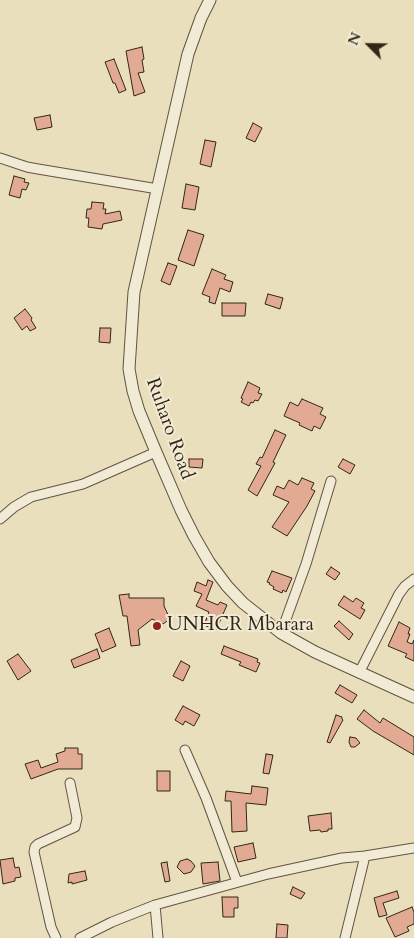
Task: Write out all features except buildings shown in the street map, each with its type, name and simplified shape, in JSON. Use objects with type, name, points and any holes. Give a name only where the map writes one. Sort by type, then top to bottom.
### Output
[{"type":"street","name":"Ruharo Road","points":[[210,0],[188,54],[134,292],[129,368],[139,412],[194,536],[209,562],[244,603],[281,633],[315,652],[414,697]]},
{"type":"street","points":[[0,158],[33,168],[158,190]]},
{"type":"street","points":[[0,519],[14,507],[31,497],[83,484],[156,452]]},
{"type":"street","points":[[281,633],[306,564],[331,481]]},
{"type":"street","points":[[359,673],[399,594],[414,579]]},
{"type":"street","points":[[185,750],[209,806],[237,882]]},
{"type":"street","points":[[56,938],[51,927],[34,852],[38,844],[75,827],[76,818],[70,783]]},
{"type":"street","points":[[80,938],[112,922],[155,905],[237,882],[342,858],[414,848]]},
{"type":"street","points":[[345,938],[365,856]]},
{"type":"street","points":[[155,905],[158,938]]},
{"type":"place","name":"UNHCR Mbarara","points":[[157,626]]}]
